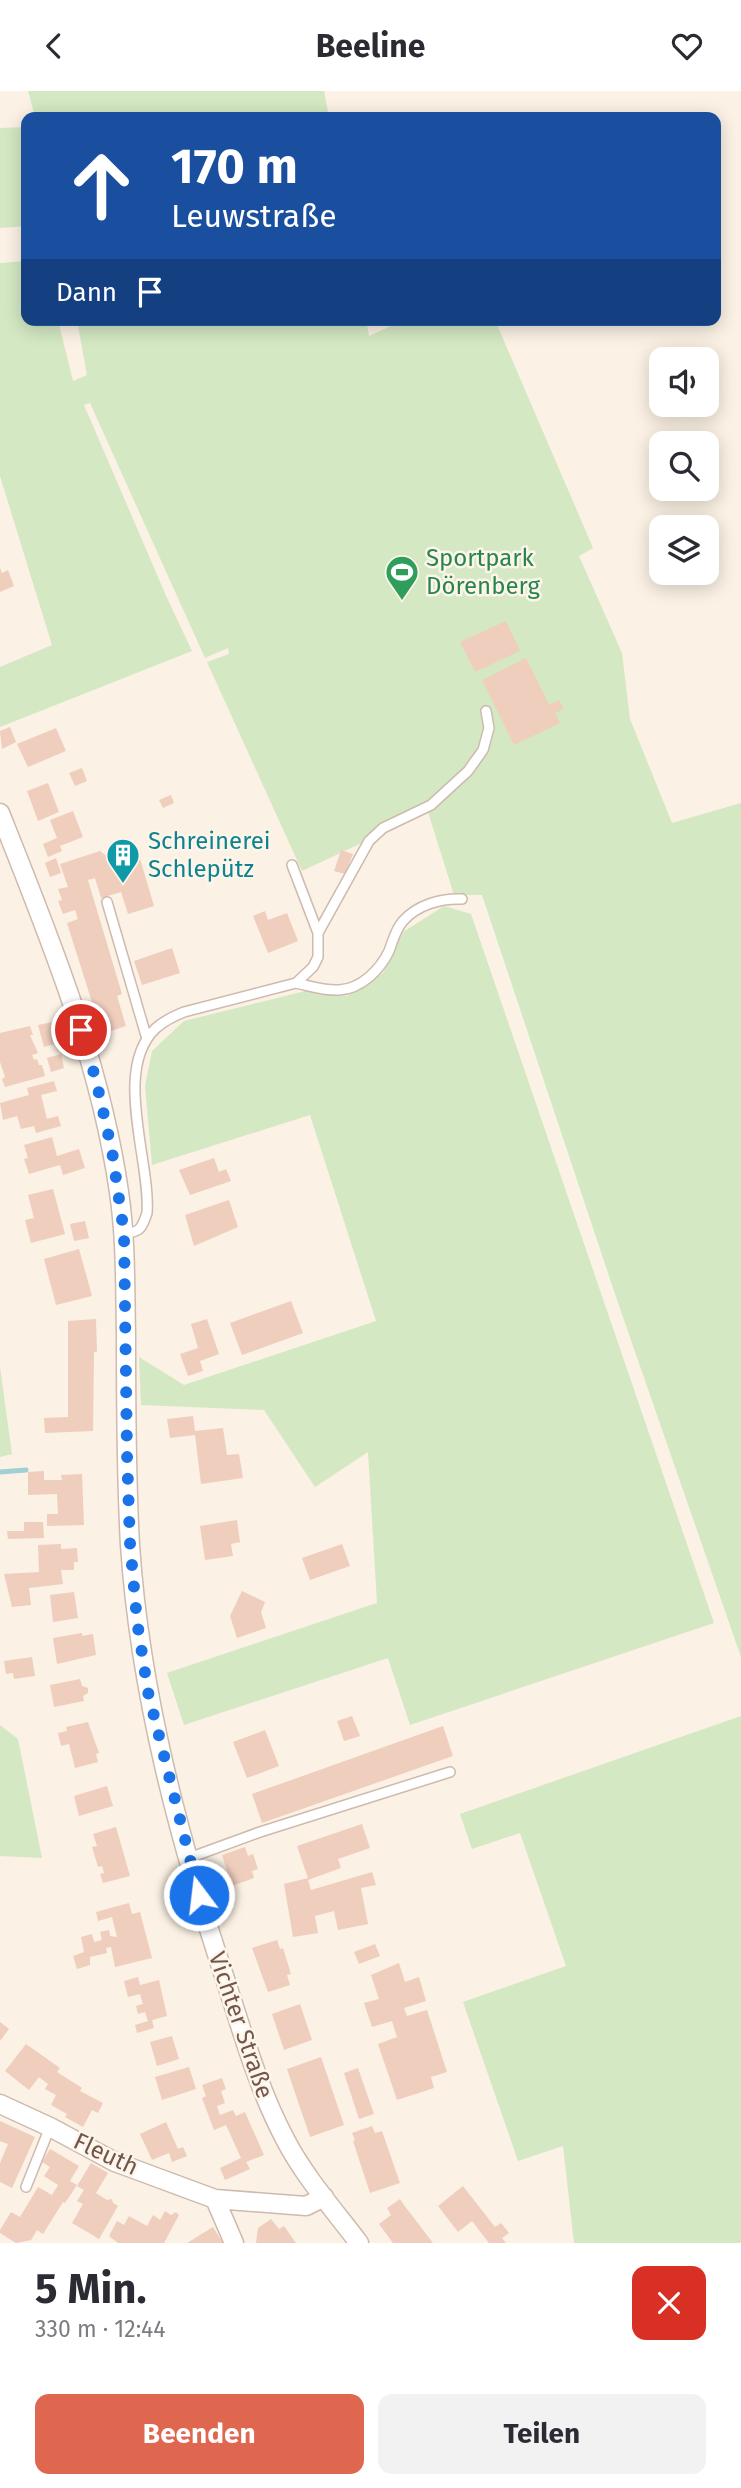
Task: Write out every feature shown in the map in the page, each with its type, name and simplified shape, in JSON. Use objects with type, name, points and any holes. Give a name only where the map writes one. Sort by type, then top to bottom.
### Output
[{"type":"street","name":"Vichter Straße","points":[[0,813],[74,1005],[96,1080],[112,1151],[124,1233],[127,1454],[133,1582],[148,1692],[189,1858],[204,1914],[267,2102],[287,2144],[359,2243]]},
{"type":"street","name":"Fleuth","points":[[0,2104],[115,2162],[215,2199],[306,2206],[324,2197]]},
{"type":"street","points":[[215,2199],[234,2243]]},
{"type":"lane","points":[[318,933],[369,841],[383,828],[431,805],[468,771],[483,750],[489,728],[486,711]]},
{"type":"lane","points":[[292,865],[318,933],[318,957],[313,967],[296,983]]},
{"type":"lane","points":[[124,1233],[137,1233],[142,1229],[147,1213],[136,1086],[140,1056],[147,1039],[167,1020],[184,1012],[296,983],[336,991],[352,987],[377,970],[396,932],[410,915],[437,901],[462,899]]},
{"type":"lane","points":[[107,902],[147,1039]]},
{"type":"lane","points":[[189,1858],[260,1832],[450,1772]]},
{"type":"lane","points":[[26,2187],[50,2127]]},
{"type":"green space","points":[[28,91],[324,91],[328,112],[34,112]]},
{"type":"green space","points":[[21,127],[21,226],[0,228],[0,128]]},
{"type":"green space","points":[[21,261],[21,326],[59,326],[73,381],[87,375],[78,326],[367,326],[369,336],[391,326],[498,326],[593,548],[579,556],[622,653],[630,719],[672,823],[741,803],[741,1657],[615,1294],[482,895],[454,895],[428,812],[302,871],[207,662],[229,654],[228,648],[205,658],[90,403],[84,405],[192,651],[0,727],[0,667],[52,645],[0,476],[0,263]]},
{"type":"green space","points":[[444,906],[471,914],[714,1623],[410,1725],[388,1658],[184,1725],[167,1673],[377,1603],[368,1452],[315,1487],[264,1410],[141,1405],[139,1357],[184,1385],[376,1321],[310,1115],[152,1165],[145,1086],[152,1051],[184,1021],[305,991],[347,996],[383,973],[403,932]]},
{"type":"green space","points":[[0,1367],[12,1454],[0,1457]]},
{"type":"green space","points":[[741,1716],[741,2243],[574,2243],[563,2146],[518,2161],[463,2002],[566,1966],[520,1833],[472,1849],[460,1814]]},
{"type":"green space","points":[[0,1725],[18,1739],[42,1858],[0,1856]]},
{"type":"building","points":[[0,568],[2,573],[8,570],[14,586],[0,592]]},
{"type":"building","points":[[506,621],[520,651],[475,672],[460,642]]},
{"type":"building","points":[[526,658],[549,705],[559,700],[564,709],[555,713],[560,723],[514,745],[482,680]]},
{"type":"building","points":[[10,727],[16,742],[2,749],[0,731]]},
{"type":"building","points":[[56,728],[66,751],[28,767],[17,744]]},
{"type":"building","points":[[82,768],[87,781],[75,786],[69,773]]},
{"type":"building","points":[[48,783],[59,812],[38,821],[27,791]]},
{"type":"building","points":[[171,795],[174,803],[163,808],[159,800]]},
{"type":"building","points":[[73,811],[83,837],[60,846],[62,851],[48,857],[43,844],[57,838],[50,820]]},
{"type":"building","points":[[341,850],[353,854],[345,874],[334,871]]},
{"type":"building","points":[[100,851],[105,855],[111,853],[113,860],[138,852],[154,906],[128,914],[121,892],[101,898],[95,878],[88,880],[122,994],[117,996],[126,1026],[102,1034],[67,923],[78,919],[75,910],[63,914],[58,901],[62,900],[58,889],[68,887],[60,864]]},
{"type":"building","points":[[56,858],[61,873],[50,877],[45,863]]},
{"type":"building","points":[[265,911],[268,920],[287,913],[298,941],[268,953],[253,916]]},
{"type":"building","points":[[172,948],[180,973],[142,985],[134,961]]},
{"type":"building","points":[[53,1022],[58,1043],[44,1047],[38,1025]]},
{"type":"building","points":[[30,1026],[33,1035],[30,1035],[38,1053],[32,1055],[39,1065],[42,1065],[45,1076],[5,1087],[0,1062],[0,1033]]},
{"type":"building","points":[[61,1054],[64,1068],[51,1072],[47,1058]]},
{"type":"building","points":[[54,1081],[57,1091],[41,1095],[47,1119],[58,1116],[61,1126],[36,1133],[34,1126],[21,1129],[17,1116],[3,1120],[0,1103],[29,1095],[27,1088]]},
{"type":"building","points":[[52,1137],[57,1156],[79,1149],[85,1168],[63,1175],[60,1165],[29,1174],[24,1159],[28,1158],[24,1145]]},
{"type":"building","points":[[214,1158],[219,1172],[226,1169],[231,1181],[190,1195],[179,1170]]},
{"type":"building","points":[[53,1189],[65,1234],[31,1243],[25,1220],[34,1218],[28,1195]]},
{"type":"building","points":[[229,1200],[238,1227],[194,1246],[185,1215]]},
{"type":"building","points":[[85,1221],[89,1238],[74,1241],[70,1224]]},
{"type":"building","points":[[79,1249],[92,1296],[56,1305],[44,1259]]},
{"type":"building","points":[[291,1301],[303,1333],[242,1355],[230,1323]]},
{"type":"building","points":[[96,1319],[93,1431],[45,1433],[44,1418],[68,1417],[68,1321]]},
{"type":"building","points":[[207,1319],[219,1354],[200,1361],[203,1371],[188,1376],[180,1354],[198,1348],[191,1324]]},
{"type":"building","points":[[193,1416],[195,1431],[223,1428],[227,1455],[239,1454],[243,1478],[201,1484],[195,1435],[170,1438],[167,1419]]},
{"type":"building","points":[[44,1471],[44,1480],[62,1480],[61,1475],[82,1474],[84,1525],[47,1526],[47,1514],[58,1514],[57,1494],[28,1495],[28,1472]]},
{"type":"building","points":[[237,1520],[240,1542],[231,1544],[233,1556],[205,1560],[200,1526]]},
{"type":"building","points":[[24,1522],[43,1522],[44,1538],[8,1539],[7,1531],[24,1531]]},
{"type":"building","points":[[61,1544],[61,1549],[77,1548],[78,1562],[74,1562],[74,1570],[61,1570],[63,1584],[29,1588],[31,1605],[12,1607],[4,1574],[39,1572],[38,1545]]},
{"type":"building","points":[[342,1544],[350,1566],[310,1580],[302,1558]]},
{"type":"building","points":[[242,1591],[265,1602],[261,1612],[266,1628],[237,1638],[230,1616]]},
{"type":"building","points":[[74,1592],[78,1618],[53,1622],[50,1595]]},
{"type":"building","points":[[82,1633],[82,1636],[93,1634],[96,1655],[57,1664],[53,1638]]},
{"type":"building","points":[[32,1657],[35,1676],[14,1679],[13,1673],[6,1674],[4,1661]]},
{"type":"building","points":[[80,1679],[82,1686],[88,1688],[88,1693],[83,1696],[84,1701],[54,1707],[50,1685]]},
{"type":"building","points":[[352,1716],[360,1736],[344,1741],[337,1721]]},
{"type":"building","points":[[88,1722],[99,1753],[96,1754],[98,1762],[75,1768],[69,1744],[61,1746],[58,1733],[67,1731],[66,1727]]},
{"type":"building","points":[[443,1726],[453,1756],[262,1823],[252,1794]]},
{"type":"building","points":[[265,1730],[279,1766],[247,1778],[233,1742]]},
{"type":"building","points":[[107,1786],[113,1806],[79,1816],[74,1796]]},
{"type":"building","points":[[362,1824],[370,1848],[338,1859],[341,1868],[308,1880],[311,1890],[372,1872],[376,1885],[361,1888],[368,1924],[338,1930],[334,1911],[315,1916],[318,1933],[293,1937],[284,1884],[308,1878],[297,1846]]},
{"type":"building","points":[[116,1827],[130,1876],[103,1883],[100,1874],[104,1873],[102,1866],[98,1867],[92,1847],[97,1846],[93,1834]]},
{"type":"building","points":[[245,1847],[248,1856],[253,1854],[258,1869],[252,1871],[254,1878],[232,1886],[222,1855]]},
{"type":"building","points":[[129,1903],[132,1914],[140,1912],[152,1958],[115,1967],[111,1947],[106,1948],[107,1953],[90,1957],[90,1965],[77,1969],[73,1956],[84,1952],[81,1937],[92,1934],[94,1942],[102,1940],[100,1932],[109,1930],[110,1936],[117,1937],[112,1917],[98,1921],[96,1912]]},
{"type":"building","points":[[277,1940],[280,1949],[283,1948],[291,1974],[287,1975],[290,1985],[268,1992],[252,1948]]},
{"type":"building","points":[[375,1944],[380,1956],[359,1964],[354,1952]]},
{"type":"building","points":[[399,1963],[405,1982],[419,1977],[426,2001],[404,2008],[407,2016],[427,2010],[447,2072],[431,2077],[434,2088],[397,2100],[378,2044],[397,2037],[392,2021],[372,2027],[364,2003],[379,1999],[371,1975]]},
{"type":"building","points":[[138,1977],[140,1985],[159,1980],[167,2016],[152,2020],[154,2028],[137,2033],[135,2025],[148,2021],[145,2012],[138,2014],[136,2006],[143,2004],[140,1994],[128,1997],[124,1981]]},
{"type":"building","points":[[300,2004],[312,2040],[284,2050],[272,2014]]},
{"type":"building","points":[[0,2022],[9,2029],[0,2041]]},
{"type":"building","points":[[172,2036],[179,2059],[157,2066],[150,2042]]},
{"type":"building","points":[[26,2044],[60,2068],[57,2072],[82,2088],[80,2091],[103,2103],[98,2113],[92,2110],[83,2127],[51,2105],[56,2095],[45,2089],[48,2084],[39,2077],[29,2090],[5,2071]]},
{"type":"building","points":[[321,2057],[344,2125],[310,2137],[287,2069]]},
{"type":"building","points":[[189,2067],[196,2089],[162,2100],[155,2077]]},
{"type":"building","points":[[358,2068],[374,2114],[359,2119],[344,2073]]},
{"type":"building","points":[[222,2078],[226,2089],[221,2091],[225,2103],[217,2106],[220,2115],[233,2110],[236,2116],[245,2112],[264,2155],[246,2162],[250,2169],[225,2180],[220,2168],[241,2158],[226,2125],[214,2130],[202,2098],[206,2096],[202,2085]]},
{"type":"building","points":[[0,2121],[35,2137],[12,2188],[0,2182],[0,2163],[8,2144],[0,2141]]},
{"type":"building","points":[[166,2122],[178,2149],[183,2147],[187,2156],[172,2162],[169,2153],[152,2160],[140,2134]]},
{"type":"building","points":[[372,2126],[375,2133],[382,2131],[400,2183],[370,2193],[352,2133]]},
{"type":"building","points":[[50,2149],[79,2166],[70,2181],[77,2185],[43,2234],[37,2230],[31,2240],[16,2243],[0,2233],[11,2212],[20,2217],[38,2187],[52,2195],[58,2185],[44,2176],[50,2167],[42,2162]]},
{"type":"building","points":[[91,2163],[108,2173],[96,2193],[107,2200],[112,2199],[118,2206],[99,2239],[72,2223],[83,2204],[77,2201],[84,2190],[77,2186]]},
{"type":"building","points":[[463,2186],[495,2227],[501,2223],[509,2233],[502,2238],[506,2243],[489,2243],[472,2221],[458,2232],[438,2206]]},
{"type":"building","points":[[400,2199],[433,2243],[393,2243],[379,2224],[391,2215],[387,2208]]},
{"type":"building","points":[[165,2211],[171,2215],[176,2212],[179,2215],[164,2243],[118,2243],[109,2236],[117,2221],[124,2225],[129,2216],[147,2226],[153,2215],[160,2220]]},
{"type":"building","points":[[271,2219],[279,2229],[284,2226],[296,2243],[256,2243],[258,2228]]},
{"type":"building","points":[[213,2227],[223,2243],[187,2243]]},
{"type":"waterway","points":[[0,1472],[26,1470]]},
{"type":"place","name":"Sportpark Dörenberg","points":[[402,602]]},
{"type":"place","name":"Schreinerei Schlepütz","points":[[123,885]]},
{"type":"route","points":[[81,1030],[96,1080],[112,1151],[124,1233],[127,1454],[130,1543],[137,1621],[148,1692],[199,1895]]}]
